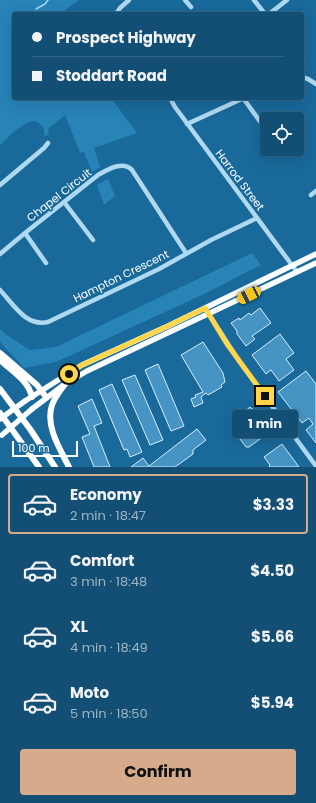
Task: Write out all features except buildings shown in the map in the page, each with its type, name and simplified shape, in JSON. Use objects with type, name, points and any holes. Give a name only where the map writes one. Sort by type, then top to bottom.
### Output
[{"type":"highway","points":[[0,353],[42,391],[46,397]]},
{"type":"highway","points":[[0,360],[26,384],[32,397]]},
{"type":"highway","points":[[65,384],[52,405],[50,418],[52,430],[69,467]]},
{"type":"highway","points":[[0,389],[26,423],[55,467]]},
{"type":"highway","points":[[0,413],[39,467]]},
{"type":"main road","points":[[0,419],[25,401],[82,365],[168,326],[316,254]]},
{"type":"main road","points":[[1,435],[46,397],[65,384],[118,355],[316,263]]},
{"type":"street","points":[[117,12],[129,0]]},
{"type":"street","points":[[185,0],[191,8]]},
{"type":"street","points":[[254,0],[263,12]]},
{"type":"street","points":[[271,12],[287,0]]},
{"type":"street","points":[[304,78],[316,84]]},
{"type":"street","name":"Harrod Street","points":[[171,100],[187,124],[297,272]]},
{"type":"street","points":[[187,124],[240,100]]},
{"type":"street","points":[[245,100],[260,121]]},
{"type":"street","points":[[0,186],[48,143]]},
{"type":"street","name":"Chapel Circuit","points":[[0,254],[24,233],[98,175],[118,166],[127,166],[132,170],[186,253]]},
{"type":"street","points":[[311,195],[316,191]]},
{"type":"street","points":[[64,202],[93,240]]},
{"type":"street","name":"Hampton Crescent","points":[[0,290],[26,318],[33,322],[48,322],[159,269],[210,240],[256,218]]},
{"type":"street","points":[[24,233],[46,262]]},
{"type":"street","points":[[205,308],[239,361],[316,466]]},
{"type":"shaded area","points":[[0,0],[79,0],[63,12],[12,12],[12,100],[112,100],[137,133],[94,148],[100,167],[92,172],[84,152],[80,153],[65,115],[48,129],[49,135],[44,136],[44,128],[37,122],[30,121],[0,145]]},
{"type":"shaded area","points":[[108,179],[115,196],[104,205],[97,185]]},
{"type":"shaded area","points":[[252,253],[261,265],[202,295],[56,362],[24,368],[0,342],[0,329],[30,350],[56,347]]},
{"type":"waterway","points":[[36,9],[45,4],[48,0]]},
{"type":"route","points":[[69,374],[82,365],[205,308],[227,344],[265,396]]}]
